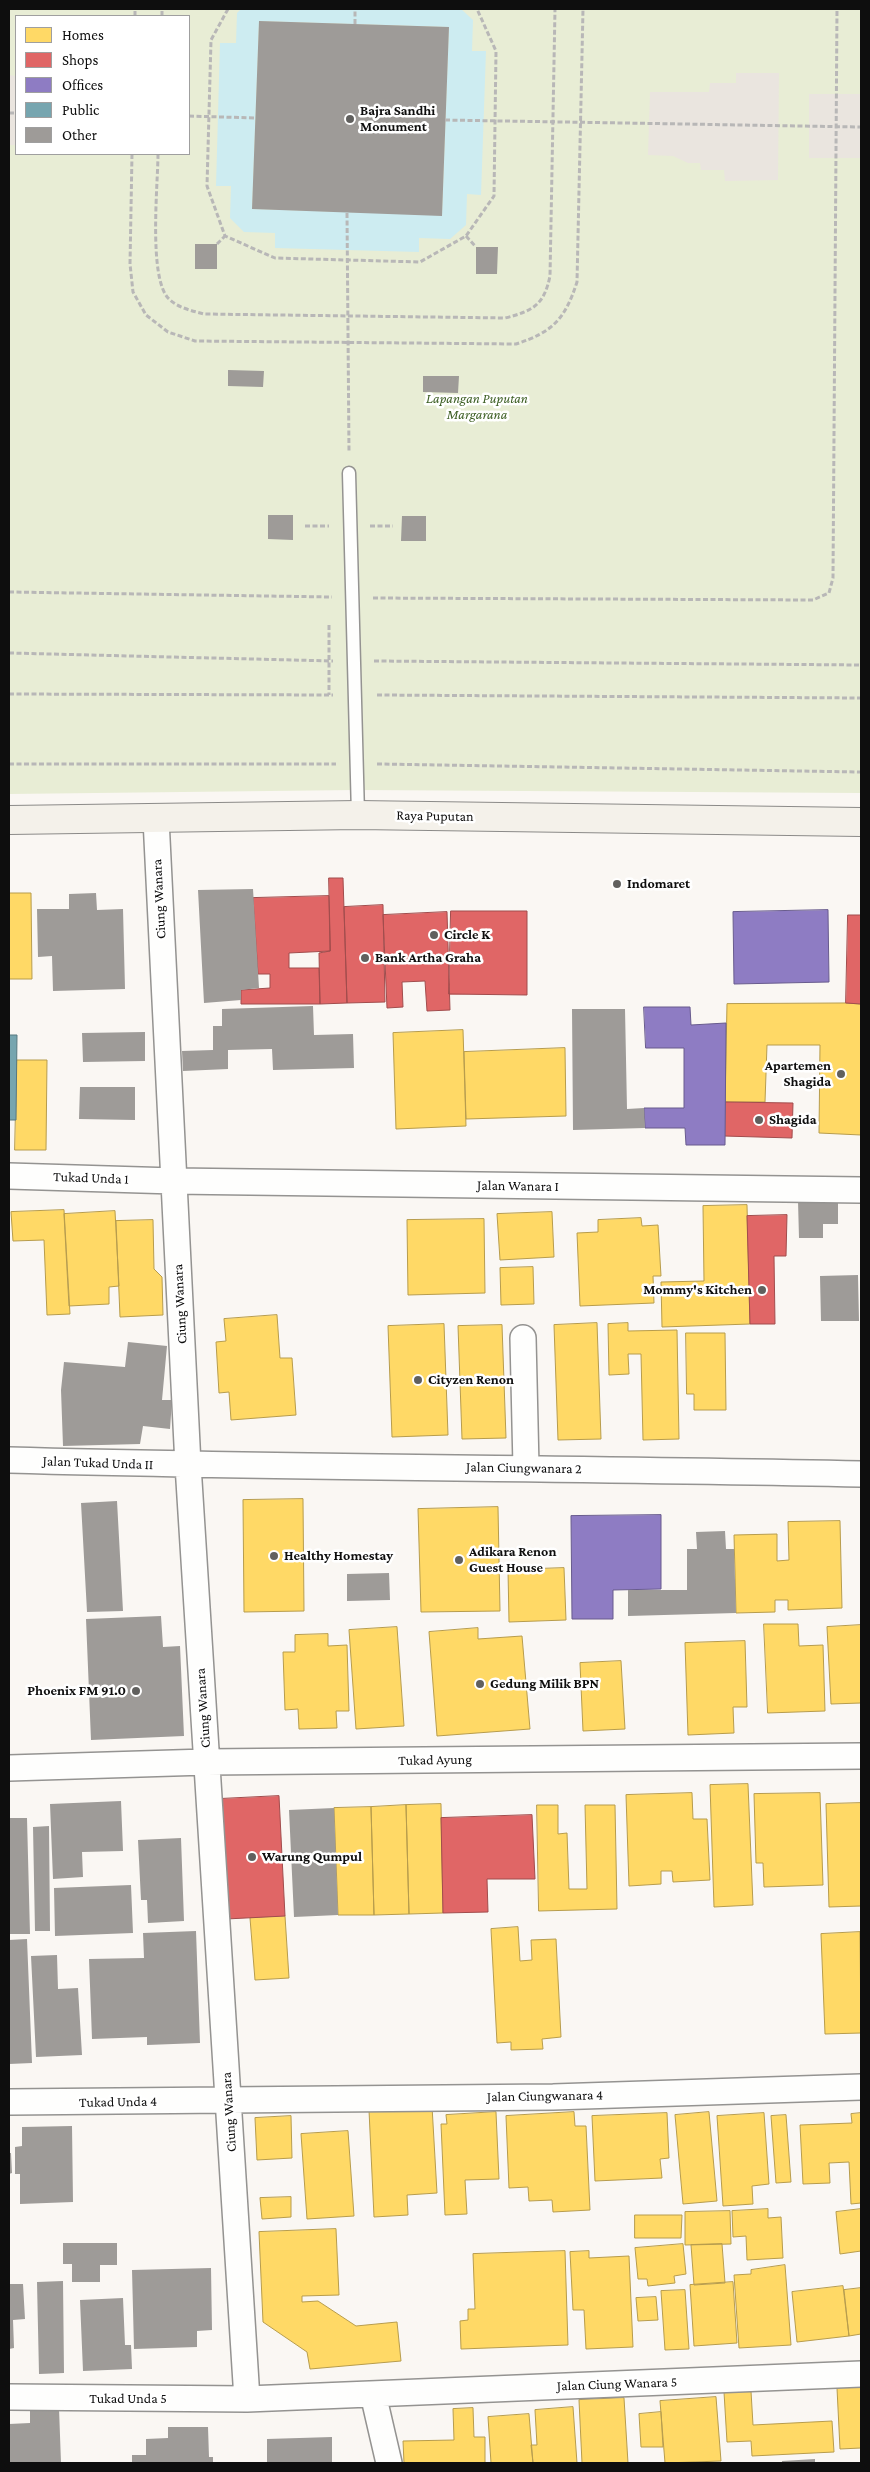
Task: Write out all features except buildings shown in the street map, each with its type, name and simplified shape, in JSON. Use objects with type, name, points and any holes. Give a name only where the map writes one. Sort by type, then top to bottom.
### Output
[{"type":"main road","name":"Raya Puputan","points":[[9,820],[358,815],[861,822]]},
{"type":"street","name":"Ciung Wanara","points":[[156,819],[188,1465],[247,2399]]},
{"type":"street","name":"Tukad Unda 1","points":[[9,1176],[174,1181]]},
{"type":"street","name":"Jalan Wanara I","points":[[174,1181],[861,1190]]},
{"type":"street","points":[[523,1338],[526,1467]]},
{"type":"street","name":"Jalan Tukad Unda II","points":[[9,1460],[188,1465]]},
{"type":"street","name":"Jalan Ciungwanara 2","points":[[188,1465],[526,1467],[861,1474]]},
{"type":"street","name":"Tukad Ayung","points":[[9,1768],[206,1762],[861,1756]]},
{"type":"street","name":"Jalan Ciungwanara 4","points":[[228,2099],[553,2097],[861,2087]]},
{"type":"street","name":"Tukad Unda 4","points":[[9,2102],[228,2099]]},
{"type":"street","name":"Jalan Ciung Wanara 5","points":[[373,2394],[861,2374]]},
{"type":"street","points":[[247,2399],[373,2394],[389,2463]]},
{"type":"street","name":"Tukad Unda 5","points":[[9,2397],[247,2399]]},
{"type":"lane","points":[[349,473],[355,764],[358,815]]},
{"type":"path","points":[[228,9],[211,40],[207,186],[225,236],[275,258],[420,262],[466,236],[494,196],[496,51],[476,9]]},
{"type":"path","points":[[355,9],[355,24]]},
{"type":"path","points":[[158,155],[156,261],[159,281],[168,299],[187,309],[204,314],[505,318],[523,313],[538,304],[546,292],[550,276],[555,9]]},
{"type":"path","points":[[132,155],[130,264],[133,292],[146,315],[168,332],[196,341],[347,344],[516,344],[537,337],[556,324],[569,306],[577,282],[583,9]]},
{"type":"path","points":[[9,592],[351,598],[813,600],[829,593],[834,578],[837,9]]},
{"type":"path","points":[[190,116],[256,118]]},
{"type":"path","points":[[446,120],[861,127]]},
{"type":"path","points":[[347,212],[349,473]]},
{"type":"path","points":[[217,244],[225,236]]},
{"type":"path","points":[[466,236],[476,247]]},
{"type":"path","points":[[9,653],[353,662],[861,665]]},
{"type":"path","points":[[9,694],[861,698]]},
{"type":"path","points":[[9,764],[355,764],[861,772]]},
{"type":"green space","name":"Lapangan Puputan Margarana","points":[[9,9],[861,9],[861,793],[356,790],[9,794]]},
{"type":"shaded area","points":[[736,73],[779,73],[778,180],[725,181],[724,170],[701,170],[700,163],[688,163],[673,156],[648,155],[650,92],[709,92],[710,83],[736,83]]},
{"type":"shaded area","points":[[9,75],[15,76],[15,145],[10,145],[9,153]]},
{"type":"shaded area","points":[[809,94],[861,94],[861,158],[809,158]]},
{"type":"water","points":[[241,9],[461,9],[473,20],[472,51],[486,51],[481,195],[467,194],[466,225],[450,239],[419,238],[419,252],[275,248],[275,233],[244,232],[230,218],[231,186],[216,186],[220,43],[236,43],[237,13]],"holes":[[[259,21],[449,27],[442,215],[252,209]]]},
{"type":"place","name":"Bajra Sandhi Monument","points":[[350,119]]},
{"type":"place","name":"Indomaret","points":[[617,884]]},
{"type":"place","name":"Circle K","points":[[434,935]]},
{"type":"place","name":"Bank Artha Graha","points":[[365,958]]},
{"type":"place","name":"Apartemen Shagida","points":[[841,1074]]},
{"type":"place","name":"Shagida","points":[[759,1120]]},
{"type":"place","name":"Mommy's Kitchen","points":[[762,1290]]},
{"type":"place","name":"Cityzen Renon","points":[[418,1380]]},
{"type":"place","name":"Healthy Homestay","points":[[274,1556]]},
{"type":"place","name":"Adikara Renon Guest House","points":[[459,1560]]},
{"type":"place","name":"Gedung Milik BPN","points":[[480,1684]]},
{"type":"place","name":"Phoenix FM 91.0","points":[[136,1691]]},
{"type":"place","name":"Warung Qumpul","points":[[252,1857]]}]
